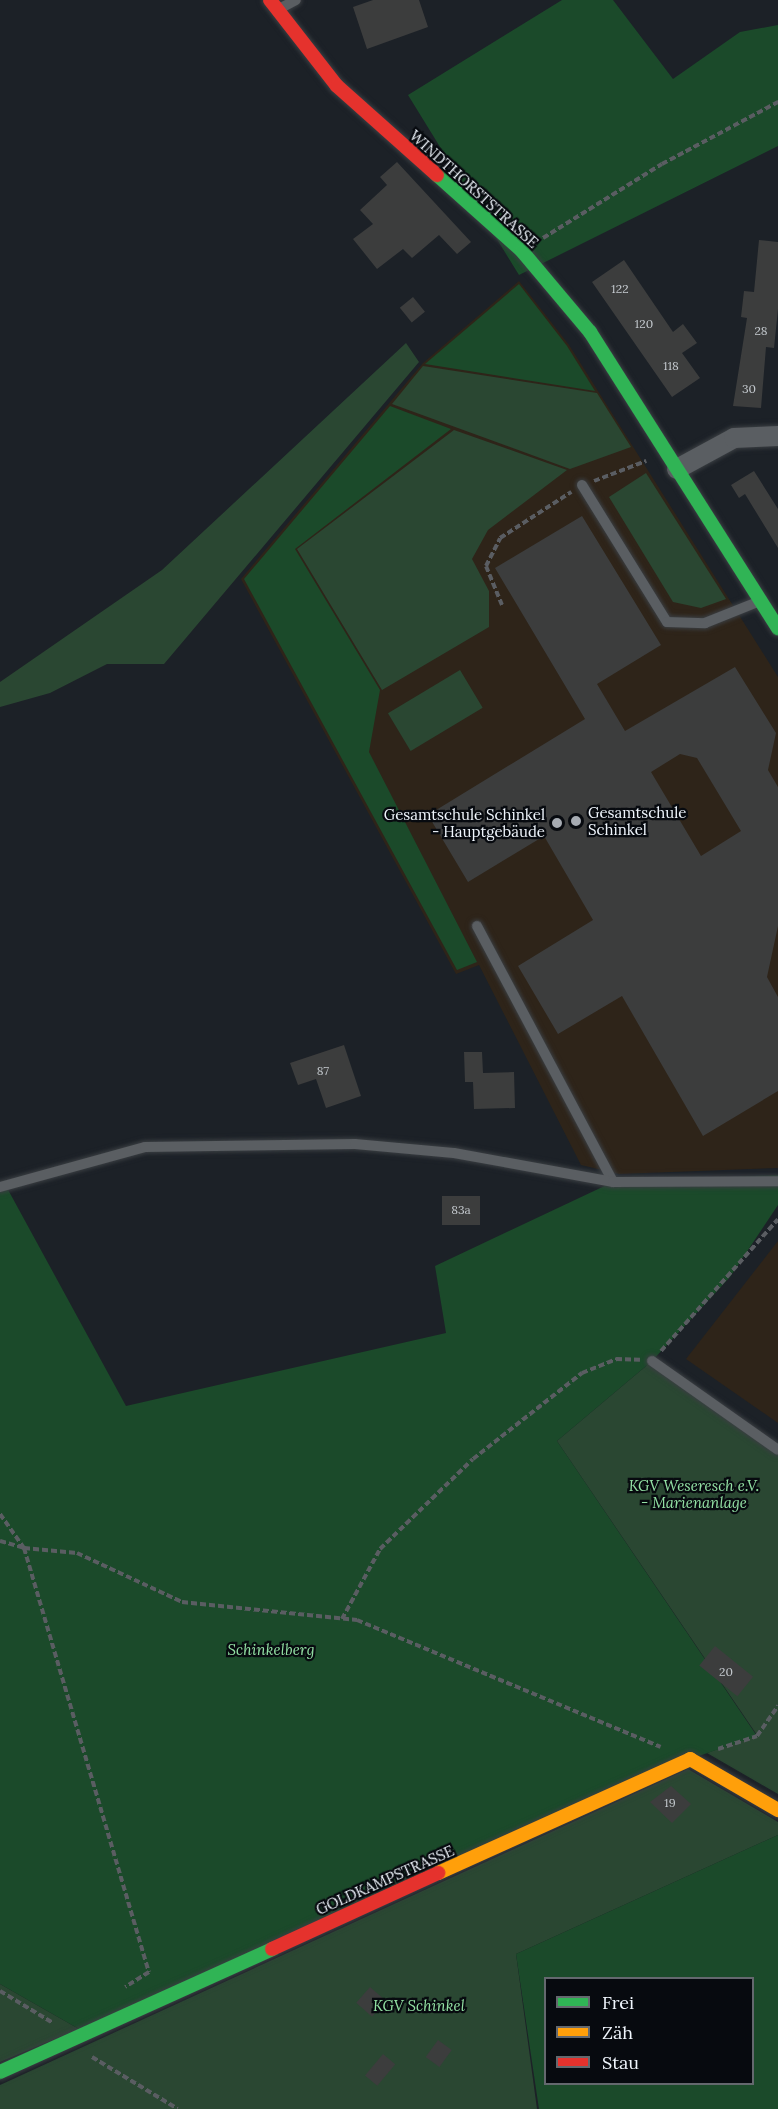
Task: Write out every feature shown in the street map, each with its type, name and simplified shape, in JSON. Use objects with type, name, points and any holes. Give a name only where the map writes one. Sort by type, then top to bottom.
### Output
[{"type":"street","name":"WINDTHORSTSTRASSE","points":[[273,5],[336,86],[522,251],[590,332],[778,628]]},
{"type":"street","points":[[672,461],[734,438],[778,436]]},
{"type":"street","points":[[690,1759],[778,1810]]},
{"type":"street","name":"GOLDKAMPSTRASSE","points":[[0,2072],[690,1759]]},
{"type":"lane","points":[[273,5],[296,0]]},
{"type":"lane","points":[[582,485],[667,622],[705,623],[760,600]]},
{"type":"lane","points":[[477,926],[613,1182]]},
{"type":"lane","points":[[0,1187],[145,1147],[355,1144],[454,1153],[613,1182],[778,1181]]},
{"type":"lane","points":[[652,1360],[778,1450]]},
{"type":"path","points":[[522,251],[662,164],[778,102]]},
{"type":"path","points":[[502,605],[486,566],[500,538],[582,485],[672,461]]},
{"type":"path","points":[[342,1619],[380,1549],[473,1459],[582,1373],[616,1359],[652,1360],[778,1219]]},
{"type":"path","points":[[0,1514],[24,1548],[149,1972],[120,1990]]},
{"type":"path","points":[[0,1541],[24,1548],[77,1553],[182,1602],[357,1620],[690,1759],[757,1736],[778,1706]]},
{"type":"path","points":[[0,1991],[78,2038],[93,2058],[178,2109]]},
{"type":"shaded area","name":"Gesamtschule Schinkel","points":[[519,281],[569,345],[778,677],[778,1168],[619,1174],[581,1165],[479,965],[456,974],[241,579],[423,363]]},
{"type":"shaded area","points":[[778,1241],[778,1423],[686,1359]]},
{"type":"green space","points":[[562,0],[613,0],[673,79],[740,32],[778,25],[778,146],[519,275],[408,95]]},
{"type":"green space","points":[[519,284],[567,346],[595,391],[425,364]]},
{"type":"green space","points":[[406,343],[419,362],[164,664],[107,664],[50,693],[0,707],[0,682],[162,570]]},
{"type":"green space","points":[[423,366],[597,393],[631,447],[570,469],[392,404]]},
{"type":"green space","points":[[390,406],[451,429],[295,549],[380,690],[369,752],[477,962],[457,970],[244,579]]},
{"type":"green space","points":[[454,430],[567,470],[488,530],[472,559],[489,591],[489,627],[382,690],[297,549]]},
{"type":"green space","points":[[646,473],[726,599],[701,608],[673,602],[609,497]]},
{"type":"green space","points":[[460,670],[483,708],[411,751],[388,713]]},
{"type":"green space","name":"Schinkelberg","points":[[778,1175],[778,1205],[730,1277],[652,1361],[557,1441],[757,1736],[690,1759],[79,2029],[0,1984],[0,1187],[6,1186],[126,1406],[446,1333],[435,1266],[613,1182]]},
{"type":"green space","name":"KGV Weseresch e.V. - Marienanlage","points":[[652,1361],[778,1450],[778,1794],[707,1753],[757,1735],[557,1441]]},
{"type":"green space","name":"KGV Schinkel","points":[[688,1769],[778,1822],[778,1835],[516,1954],[537,2109],[0,2109],[0,2085]]},
{"type":"green space","points":[[778,1835],[778,2109],[539,2109],[516,1954]]},
{"type":"green space","points":[[0,1984],[79,2029],[0,2062]]},
{"type":"building","points":[[373,0],[419,0],[428,27],[367,49],[353,7]]},
{"type":"building","points":[[397,162],[471,242],[457,254],[439,235],[412,258],[403,249],[377,269],[353,239],[373,224],[360,210],[387,185],[380,177]]},
{"type":"building","points":[[759,240],[778,242],[778,309],[774,348],[766,347],[761,408],[733,406],[747,318],[741,317],[744,291],[754,292]]},
{"type":"building","points":[[624,260],[673,332],[683,324],[697,343],[682,353],[700,378],[672,397],[592,282]]},
{"type":"building","points":[[413,297],[425,312],[412,322],[400,308]]},
{"type":"building","points":[[754,471],[778,509],[778,548],[745,494],[739,498],[731,485]]},
{"type":"building","name":"Gesamtschule Schinkel - Hauptgebäude","points":[[582,516],[661,645],[597,684],[625,731],[735,667],[776,733],[768,770],[778,787],[778,926],[767,977],[778,997],[778,1091],[703,1136],[622,996],[558,1034],[518,966],[593,920],[544,836],[468,882],[428,815],[585,719],[495,568]],"holes":[[[680,754],[697,758],[741,831],[701,856],[651,772]]]},
{"type":"building","points":[[344,1045],[361,1096],[326,1108],[316,1079],[298,1085],[290,1063]]},
{"type":"building","points":[[464,1052],[482,1052],[483,1073],[514,1072],[515,1108],[474,1109],[473,1082],[465,1082]]},
{"type":"building","points":[[442,1196],[480,1196],[480,1225],[442,1225]]},
{"type":"building","points":[[715,1646],[753,1677],[737,1696],[699,1665]]},
{"type":"building","points":[[671,1786],[691,1804],[672,1823],[650,1802]]},
{"type":"building","points":[[370,1987],[386,2001],[372,2017],[356,2003]]},
{"type":"building","points":[[438,2040],[452,2050],[439,2067],[426,2057]]},
{"type":"building","points":[[383,2054],[395,2064],[377,2086],[365,2075]]},
{"type":"traffic: fast","points":[[437,175],[522,251],[590,332],[778,628]]},
{"type":"traffic: fast","points":[[0,2072],[272,1949]]},
{"type":"traffic: slow","points":[[438,1873],[690,1759],[778,1810]]},
{"type":"traffic: jam","points":[[270,0],[337,86],[437,175]]},
{"type":"traffic: jam","points":[[272,1949],[438,1873]]},
{"type":"place","name":"Gesamtschule Schinkel","points":[[576,821]]},
{"type":"place","name":"Gesamtschule Schinkel - Hauptgebäude","points":[[557,823]]}]
